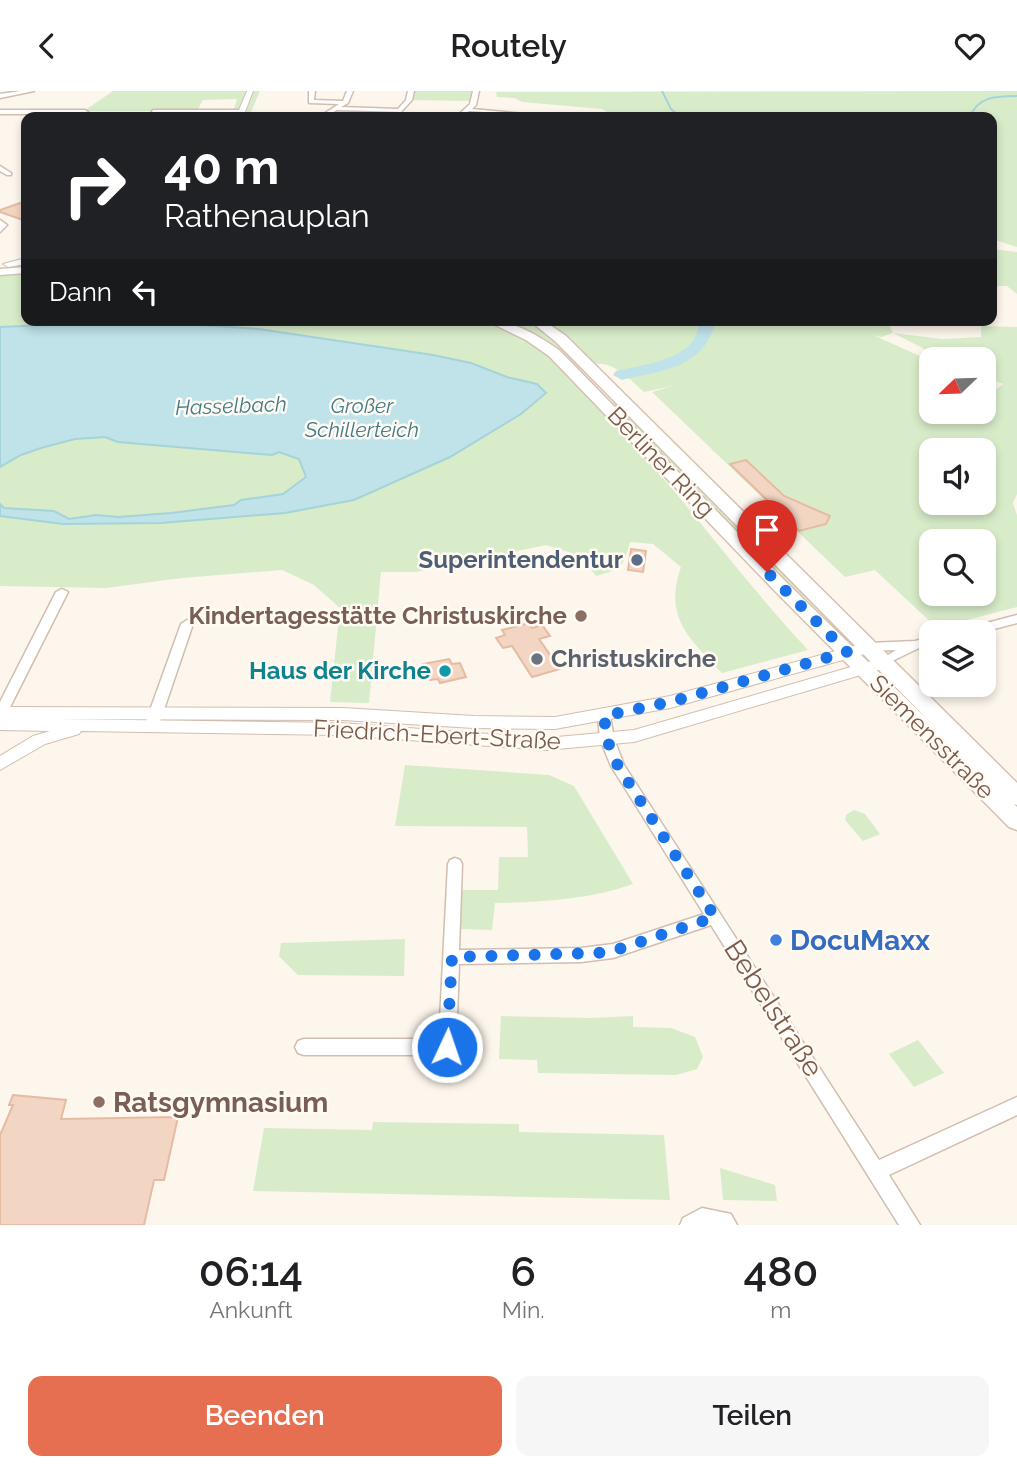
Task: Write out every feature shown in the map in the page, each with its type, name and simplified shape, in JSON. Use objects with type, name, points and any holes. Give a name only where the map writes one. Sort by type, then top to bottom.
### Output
[{"type":"main road","points":[[3,267],[21,263]]},
{"type":"main road","points":[[3,267],[21,270]]},
{"type":"main road","name":"Berliner Ring","points":[[505,326],[531,337],[554,353],[847,652]]},
{"type":"main road","name":"Berliner Ring","points":[[543,326],[561,339],[872,659]]},
{"type":"main road","name":"Siemensstraße","points":[[847,652],[872,659],[1017,797]]},
{"type":"main road","name":"Siemensstraße","points":[[872,659],[1017,821]]},
{"type":"street","points":[[0,96],[31,91]]},
{"type":"street","points":[[241,112],[250,91]]},
{"type":"street","points":[[312,91],[311,102],[345,103]]},
{"type":"street","points":[[332,112],[345,103],[350,91]]},
{"type":"street","points":[[338,109],[399,111],[409,100],[411,91]]},
{"type":"street","points":[[467,112],[475,101],[476,91]]},
{"type":"street","points":[[470,110],[494,112]]},
{"type":"street","points":[[0,112],[85,112]]},
{"type":"street","points":[[0,168],[9,174]]},
{"type":"street","points":[[0,222],[4,225],[0,230]]},
{"type":"street","points":[[0,714],[62,592]]},
{"type":"street","points":[[996,625],[1017,619]]},
{"type":"street","points":[[153,720],[187,624]]},
{"type":"street","points":[[872,659],[919,644]]},
{"type":"street","points":[[872,659],[915,645]]},
{"type":"street","name":"Friedrich-Ebert-Straße","points":[[0,724],[93,726],[153,720],[343,714],[474,722],[555,723],[670,702],[847,652]]},
{"type":"street","name":"Friedrich-Ebert-Straße","points":[[0,714],[340,729],[547,744],[634,736],[872,659]]},
{"type":"street","name":"Bebelstraße","points":[[604,716],[607,740],[618,766],[910,1225]]},
{"type":"street","points":[[0,764],[39,740],[93,726]]},
{"type":"street","points":[[304,1047],[447,1047],[455,864]]},
{"type":"street","points":[[452,957],[581,955],[613,951],[715,917]]},
{"type":"street","points":[[877,1171],[1017,1106]]},
{"type":"street","points":[[690,1225],[702,1218],[724,1221],[727,1225]]},
{"type":"green space","points":[[113,91],[260,91],[251,112],[233,112],[237,99],[203,100],[197,111],[84,111]]},
{"type":"green space","points":[[411,91],[476,91],[475,101],[409,100]]},
{"type":"green space","points":[[1017,91],[1017,247],[997,241],[997,112],[607,112],[602,109],[522,102],[514,98],[497,97],[496,92]]},
{"type":"green space","points":[[997,250],[1017,252],[1017,294],[1007,286],[997,286]]},
{"type":"green space","points":[[21,272],[21,326],[500,327],[536,347],[581,387],[636,446],[757,593],[808,650],[722,673],[690,638],[678,614],[675,600],[681,567],[653,544],[630,542],[620,566],[596,576],[581,556],[546,545],[416,572],[381,572],[369,703],[330,702],[340,608],[314,585],[282,570],[182,578],[106,588],[0,586],[0,273]]},
{"type":"green space","points":[[516,326],[537,326],[602,387],[599,388],[566,357]]},
{"type":"green space","points":[[553,326],[890,326],[893,333],[942,339],[981,337],[981,326],[1017,327],[1017,494],[1013,503],[1017,515],[1017,607],[967,620],[928,620],[875,570],[845,577],[652,392],[673,386],[644,392],[626,376],[606,365],[591,364]]},
{"type":"green space","points":[[615,401],[837,627],[758,555],[612,405]]},
{"type":"green space","points":[[405,765],[549,775],[574,786],[633,884],[599,894],[565,899],[495,903],[492,930],[458,929],[459,890],[498,890],[499,857],[528,857],[527,827],[395,826]]},
{"type":"green space","points":[[854,810],[865,814],[880,834],[863,841],[845,820],[846,815]]},
{"type":"green space","points":[[405,939],[404,976],[298,975],[279,956],[281,943]]},
{"type":"green space","points":[[501,1016],[633,1016],[633,1027],[671,1028],[695,1037],[703,1057],[697,1069],[676,1075],[538,1073],[537,1060],[499,1059]]},
{"type":"green space","points":[[918,1040],[944,1073],[914,1087],[889,1054]]},
{"type":"green space","points":[[373,1122],[519,1124],[519,1132],[664,1135],[670,1200],[253,1191],[264,1128],[372,1130]]},
{"type":"green space","points":[[720,1168],[775,1185],[777,1201],[723,1200]]},
{"type":"water","name":"Großer Schillerteich","points":[[216,326],[259,329],[471,363],[507,377],[537,384],[546,393],[521,414],[450,457],[354,500],[285,513],[161,523],[63,524],[0,516],[0,504],[4,508],[54,511],[69,519],[96,515],[118,517],[171,513],[234,505],[241,500],[283,494],[306,477],[299,459],[279,452],[272,455],[118,442],[105,437],[75,439],[41,448],[0,467],[0,327]]},
{"type":"building","points":[[21,203],[21,219],[0,212]]},
{"type":"building","points":[[746,460],[784,496],[830,516],[826,524],[799,531],[730,464]]},
{"type":"building","name":"Superintendentur","points":[[631,549],[646,551],[643,572],[628,570]]},
{"type":"building","name":"Christuskirche","points":[[529,623],[532,628],[542,625],[550,636],[539,639],[560,669],[532,677],[512,646],[503,648],[496,638],[505,635],[502,630]]},
{"type":"building","name":"Haus der Kirche","points":[[449,659],[452,664],[460,663],[466,677],[440,683],[438,679],[430,680],[423,664]]},
{"type":"building","name":"Ratsgymnasium","points":[[13,1095],[66,1100],[61,1119],[178,1117],[164,1180],[154,1180],[144,1225],[0,1225],[0,1135],[13,1105],[9,1105]]},
{"type":"waterway","points":[[662,91],[674,112]]},
{"type":"waterway","name":"Hasselbach","points":[[972,112],[983,101],[995,97],[1017,96]]},
{"type":"waterway","name":"Hasselbach","points":[[622,375],[666,363],[688,353],[702,341],[707,326]]},
{"type":"place","name":"Superintendentur","points":[[637,560]]},
{"type":"place","name":"Kindertagesstätte Christuskirche","points":[[581,616]]},
{"type":"place","name":"Christuskirche","points":[[537,659]]},
{"type":"place","name":"Haus der Kirche","points":[[445,671]]},
{"type":"place","name":"DocuMaxx","points":[[776,940]]},
{"type":"place","name":"Ratsgymnasium","points":[[99,1102]]},
{"type":"route","points":[[447,1047],[452,957],[581,955],[613,951],[715,917],[618,766],[607,740],[604,716],[670,702],[847,652],[767,572]]}]
